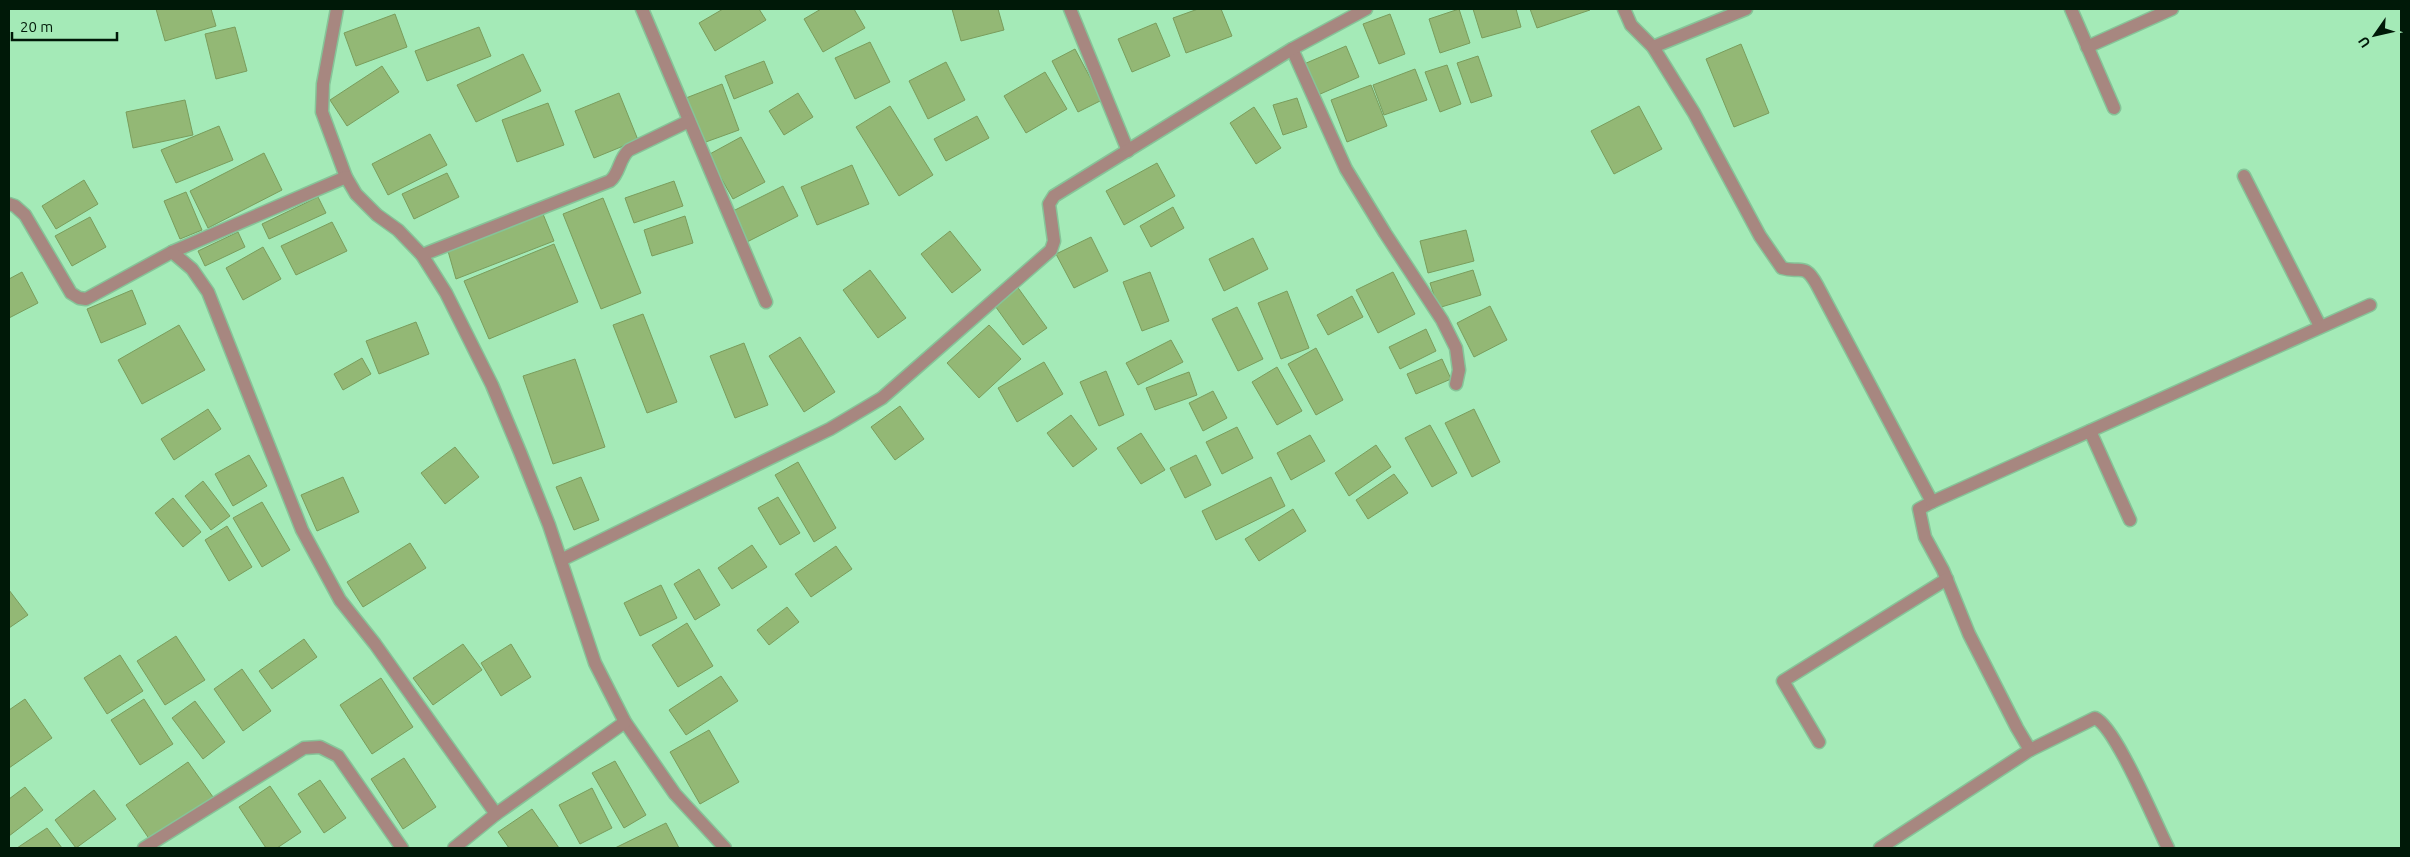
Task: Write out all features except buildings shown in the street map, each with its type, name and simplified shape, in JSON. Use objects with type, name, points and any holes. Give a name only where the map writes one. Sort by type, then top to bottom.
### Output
[{"type":"street","points":[[337,9],[323,84],[322,112],[346,177],[356,194],[377,215],[398,230],[422,255],[446,293],[492,385],[549,525],[595,663],[625,722],[675,794],[725,848]]},
{"type":"street","points":[[642,9],[766,302]]},
{"type":"street","points":[[1070,9],[1128,151]]},
{"type":"street","points":[[561,560],[830,429],[872,406],[1051,250],[1054,241],[1048,211],[1051,200],[1292,49],[1366,9]]},
{"type":"street","points":[[1624,9],[1631,25],[1654,47],[1694,113],[1760,236],[1782,268],[1800,268],[1814,278],[1932,502]]},
{"type":"street","points":[[1654,47],[1746,9]]},
{"type":"street","points":[[2071,9],[2114,108]]},
{"type":"street","points":[[2087,47],[2172,9]]},
{"type":"street","points":[[1292,49],[1346,169],[1442,320],[1456,348],[1460,370],[1456,384]]},
{"type":"street","points":[[422,255],[610,181],[616,174],[625,153],[689,121]]},
{"type":"street","points":[[2244,176],[2320,326]]},
{"type":"street","points":[[9,204],[15,206],[25,215],[71,293],[79,298],[86,298],[172,252],[346,177]]},
{"type":"street","points":[[172,252],[192,269],[208,292],[302,530],[340,600],[375,644],[496,814]]},
{"type":"street","points":[[2030,750],[1969,634],[1947,579],[1925,536],[1919,509],[2370,305]]},
{"type":"street","points":[[2090,431],[2130,520]]},
{"type":"street","points":[[1819,742],[1783,681],[1947,579]]},
{"type":"street","points":[[1880,848],[2030,750],[2094,718],[2101,721],[2116,742],[2168,848]]},
{"type":"street","points":[[454,848],[496,814],[625,722]]},
{"type":"street","points":[[144,848],[304,748],[320,747],[338,756],[402,848]]}]
